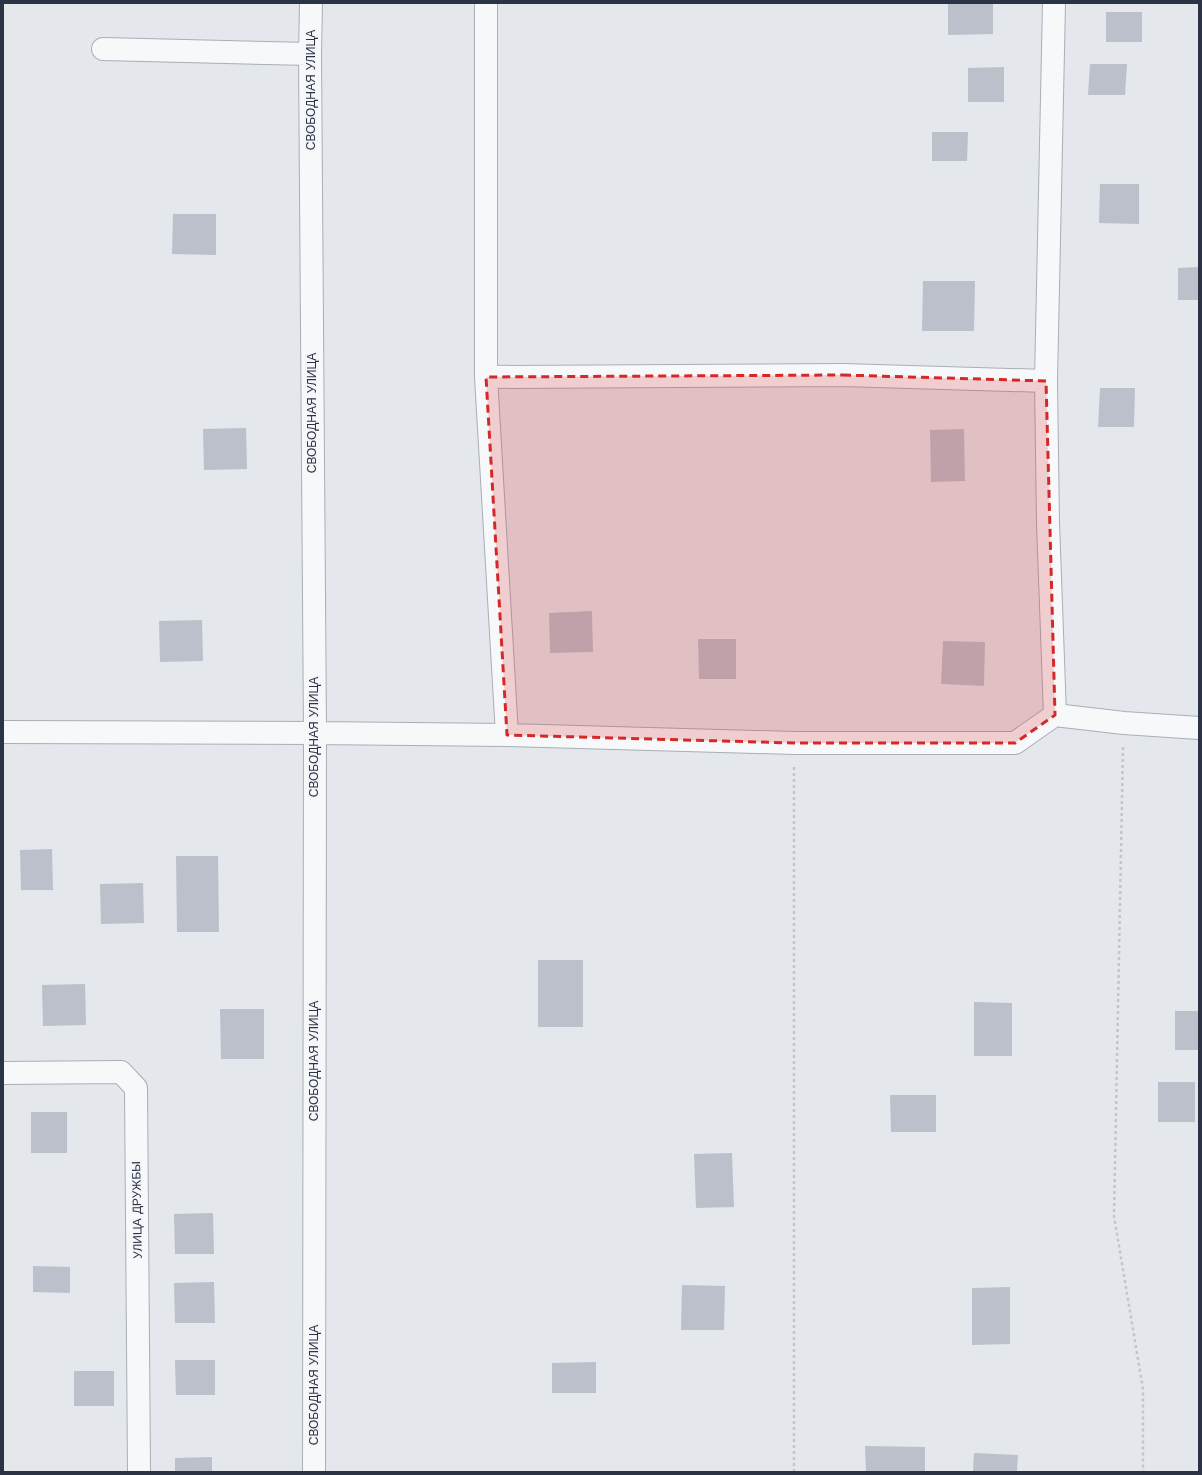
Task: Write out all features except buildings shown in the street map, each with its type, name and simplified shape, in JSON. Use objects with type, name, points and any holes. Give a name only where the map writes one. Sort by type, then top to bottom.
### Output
[{"type":"street","name":"СВОБОДНАЯ УЛИЦА","points":[[311,3],[310,54],[315,733],[314,1472]]},
{"type":"street","points":[[486,3],[486,377],[507,735]]},
{"type":"street","points":[[1054,3],[1046,381],[1048,522],[1055,715]]},
{"type":"street","points":[[103,49],[310,54]]},
{"type":"street","points":[[486,377],[843,375],[1046,381]]},
{"type":"street","points":[[3,732],[507,735],[794,743],[1015,743],[1055,715],[1124,723],[1199,728]]},
{"type":"street","name":"УЛИЦА ДРУЖБЫ","points":[[3,1073],[121,1072],[136,1088],[139,1472]]},
{"type":"path","points":[[1124,723],[1114,1216],[1143,1389],[1143,1472]]},
{"type":"path","points":[[794,743],[794,1472]]},
{"type":"highlighted area","points":[[843,375],[1046,381],[1055,715],[1015,743],[794,743],[507,735],[486,377]]}]
